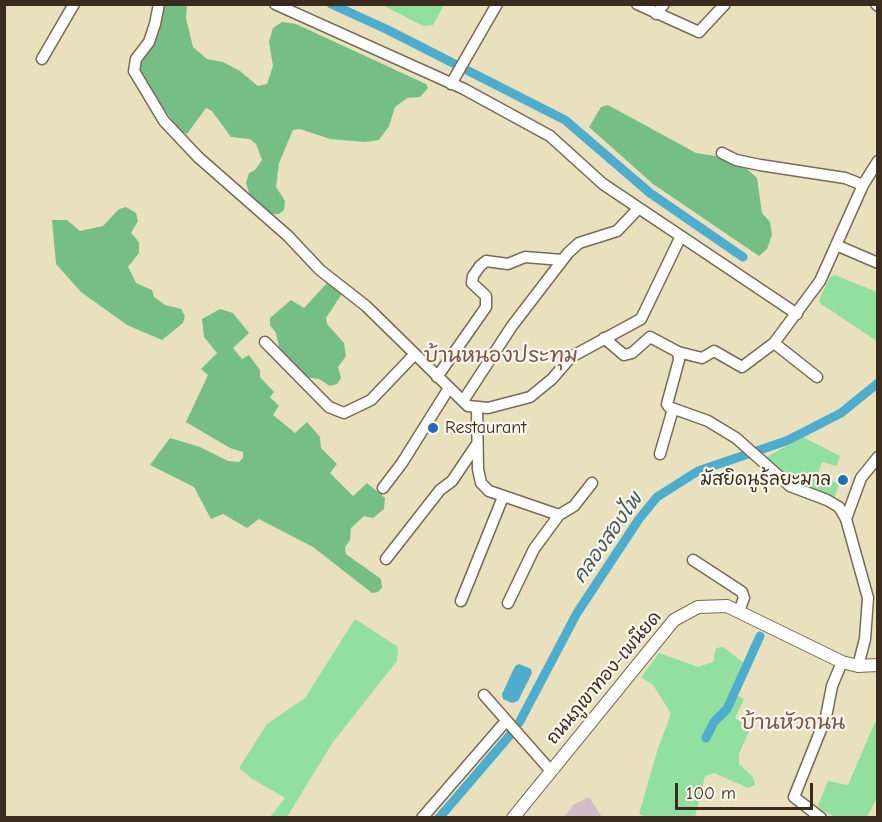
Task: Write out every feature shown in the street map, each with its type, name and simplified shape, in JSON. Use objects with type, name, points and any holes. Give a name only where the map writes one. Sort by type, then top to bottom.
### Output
[{"type":"street","points":[[42,58],[74,4]]},
{"type":"street","points":[[159,4],[152,33],[136,59],[134,71],[164,121],[193,152],[288,236],[320,270],[366,306],[463,401],[477,408],[530,397],[552,379],[572,357],[632,324],[646,312],[680,238]]},
{"type":"street","points":[[275,4],[453,81],[550,136],[603,184],[680,238],[797,314]]},
{"type":"street","points":[[453,81],[497,4]]},
{"type":"street","points":[[637,4],[699,32],[726,4]]},
{"type":"street","points":[[656,14],[664,4]]},
{"type":"street","points":[[722,153],[736,160],[845,178],[863,185]]},
{"type":"street","points":[[604,338],[624,355],[632,353],[650,337],[678,352],[702,358],[714,351],[742,367],[774,343],[820,281],[863,185],[878,161]]},
{"type":"street","points":[[463,401],[512,326],[562,260],[579,243],[617,231],[638,209]]},
{"type":"street","points":[[836,245],[878,263]]},
{"type":"street","points":[[437,377],[486,307],[486,296],[472,283],[473,276],[480,266],[486,261],[508,264],[525,257],[562,260]]},
{"type":"street","points":[[266,342],[297,377],[329,407],[344,413],[371,400],[414,355]]},
{"type":"street","points":[[774,343],[818,377]]},
{"type":"street","points":[[678,352],[679,360],[667,404],[673,409],[708,421],[744,446],[790,486],[827,500],[838,507],[846,519],[868,598],[865,639],[858,666]]},
{"type":"street","points":[[383,489],[449,388]]},
{"type":"street","points":[[477,408],[477,470],[481,483],[489,491],[503,497],[559,516]]},
{"type":"street","points":[[660,454],[673,409]]},
{"type":"street","points":[[386,559],[440,490],[452,481],[477,444]]},
{"type":"street","points":[[846,519],[861,478],[876,462]]},
{"type":"street","points":[[508,603],[534,549],[559,516],[574,506],[592,483]]},
{"type":"street","points":[[462,601],[503,497]]},
{"type":"street","points":[[693,560],[742,592],[744,598],[739,611]]},
{"type":"street","name":"ถนนภูเขาทอง-เพนียด","points":[[513,818],[674,621],[698,606],[713,604],[739,611],[842,662],[858,666],[878,665]]},
{"type":"street","points":[[821,818],[794,797],[826,717],[832,686],[842,662]]},
{"type":"street","points":[[484,695],[551,771]]},
{"type":"street","points":[[422,818],[506,721]]},
{"type":"shaded area","points":[[589,797],[602,817],[564,817],[573,805]]},
{"type":"green space","points":[[164,5],[187,5],[186,18],[193,47],[207,59],[223,62],[240,71],[258,86],[267,84],[273,66],[269,42],[273,28],[282,22],[296,24],[426,84],[428,88],[420,97],[407,98],[395,107],[389,126],[379,140],[365,142],[330,139],[300,129],[293,130],[279,163],[276,187],[285,201],[284,210],[279,214],[268,214],[250,196],[246,183],[249,173],[255,170],[262,160],[256,144],[250,139],[231,137],[212,111],[206,108],[187,134],[179,130],[141,76],[140,68],[160,28]]},
{"type":"green space","points":[[382,5],[444,5],[433,25],[423,26]]},
{"type":"green space","points":[[608,105],[696,153],[722,157],[746,168],[757,178],[762,213],[770,222],[772,235],[767,249],[759,256],[653,184],[589,127],[601,107]]},
{"type":"green space","points":[[126,207],[136,213],[138,221],[131,233],[139,242],[139,253],[128,267],[136,283],[152,290],[154,297],[165,305],[181,309],[185,316],[183,323],[162,340],[127,325],[81,292],[56,264],[52,220],[67,220],[80,231],[103,226],[119,209]]},
{"type":"green space","points":[[835,275],[877,292],[877,341],[821,304],[819,300],[830,277]]},
{"type":"green space","points":[[328,282],[343,292],[326,318],[327,324],[344,343],[346,356],[338,367],[341,378],[337,384],[330,386],[319,379],[303,377],[280,351],[276,333],[270,325],[270,318],[291,300],[304,308]]},
{"type":"green space","points":[[220,309],[233,313],[249,333],[233,348],[242,359],[249,355],[260,370],[260,377],[274,392],[270,397],[279,406],[273,415],[295,433],[307,422],[320,437],[321,448],[337,464],[330,473],[353,496],[367,483],[385,498],[384,509],[373,518],[364,516],[351,528],[350,540],[345,547],[346,554],[381,579],[382,588],[378,592],[372,593],[313,547],[259,519],[247,528],[223,514],[211,519],[194,487],[150,465],[170,438],[200,447],[228,461],[239,462],[243,458],[243,452],[230,448],[186,422],[208,375],[201,369],[217,353],[204,337],[202,319]]},
{"type":"green space","points":[[803,437],[840,456],[837,466],[822,462],[817,476],[839,484],[834,500],[800,489],[763,459]]},
{"type":"green space","points":[[355,619],[398,647],[397,661],[333,742],[287,817],[270,817],[285,798],[251,778],[239,768],[267,724],[305,698]]},
{"type":"green space","points":[[723,647],[744,663],[731,692],[744,699],[735,718],[751,727],[739,754],[739,764],[753,777],[755,785],[748,788],[714,773],[705,776],[695,817],[646,817],[639,814],[658,748],[670,717],[670,712],[653,685],[641,677],[659,653],[698,667],[713,662],[716,648]]},
{"type":"green space","points":[[875,722],[878,723],[877,798],[867,817],[835,817],[821,810],[818,805],[828,781],[848,785]]},
{"type":"water","points":[[519,664],[531,669],[532,673],[518,701],[512,703],[503,699],[502,694],[515,666]]},
{"type":"waterway","points":[[331,4],[386,29],[565,120],[650,193],[743,257]]},
{"type":"waterway","name":"คลองสองไพ","points":[[519,723],[577,613],[639,519],[657,497],[698,471],[786,441],[841,413],[878,383]]},
{"type":"waterway","points":[[706,738],[714,722],[727,709],[760,636]]},
{"type":"waterway","name":"คลองสองไพ","points":[[439,818],[511,734]]},
{"type":"place","name":"Restaurant","points":[[433,428]]},
{"type":"place","name":"มัสยิดนูรุ้ลยะมาล","points":[[843,480]]},
{"type":"district","name":"บ้านหนองประทุม","points":[[501,356]]},
{"type":"district","name":"บ้านหัวถนน","points":[[793,723]]}]
